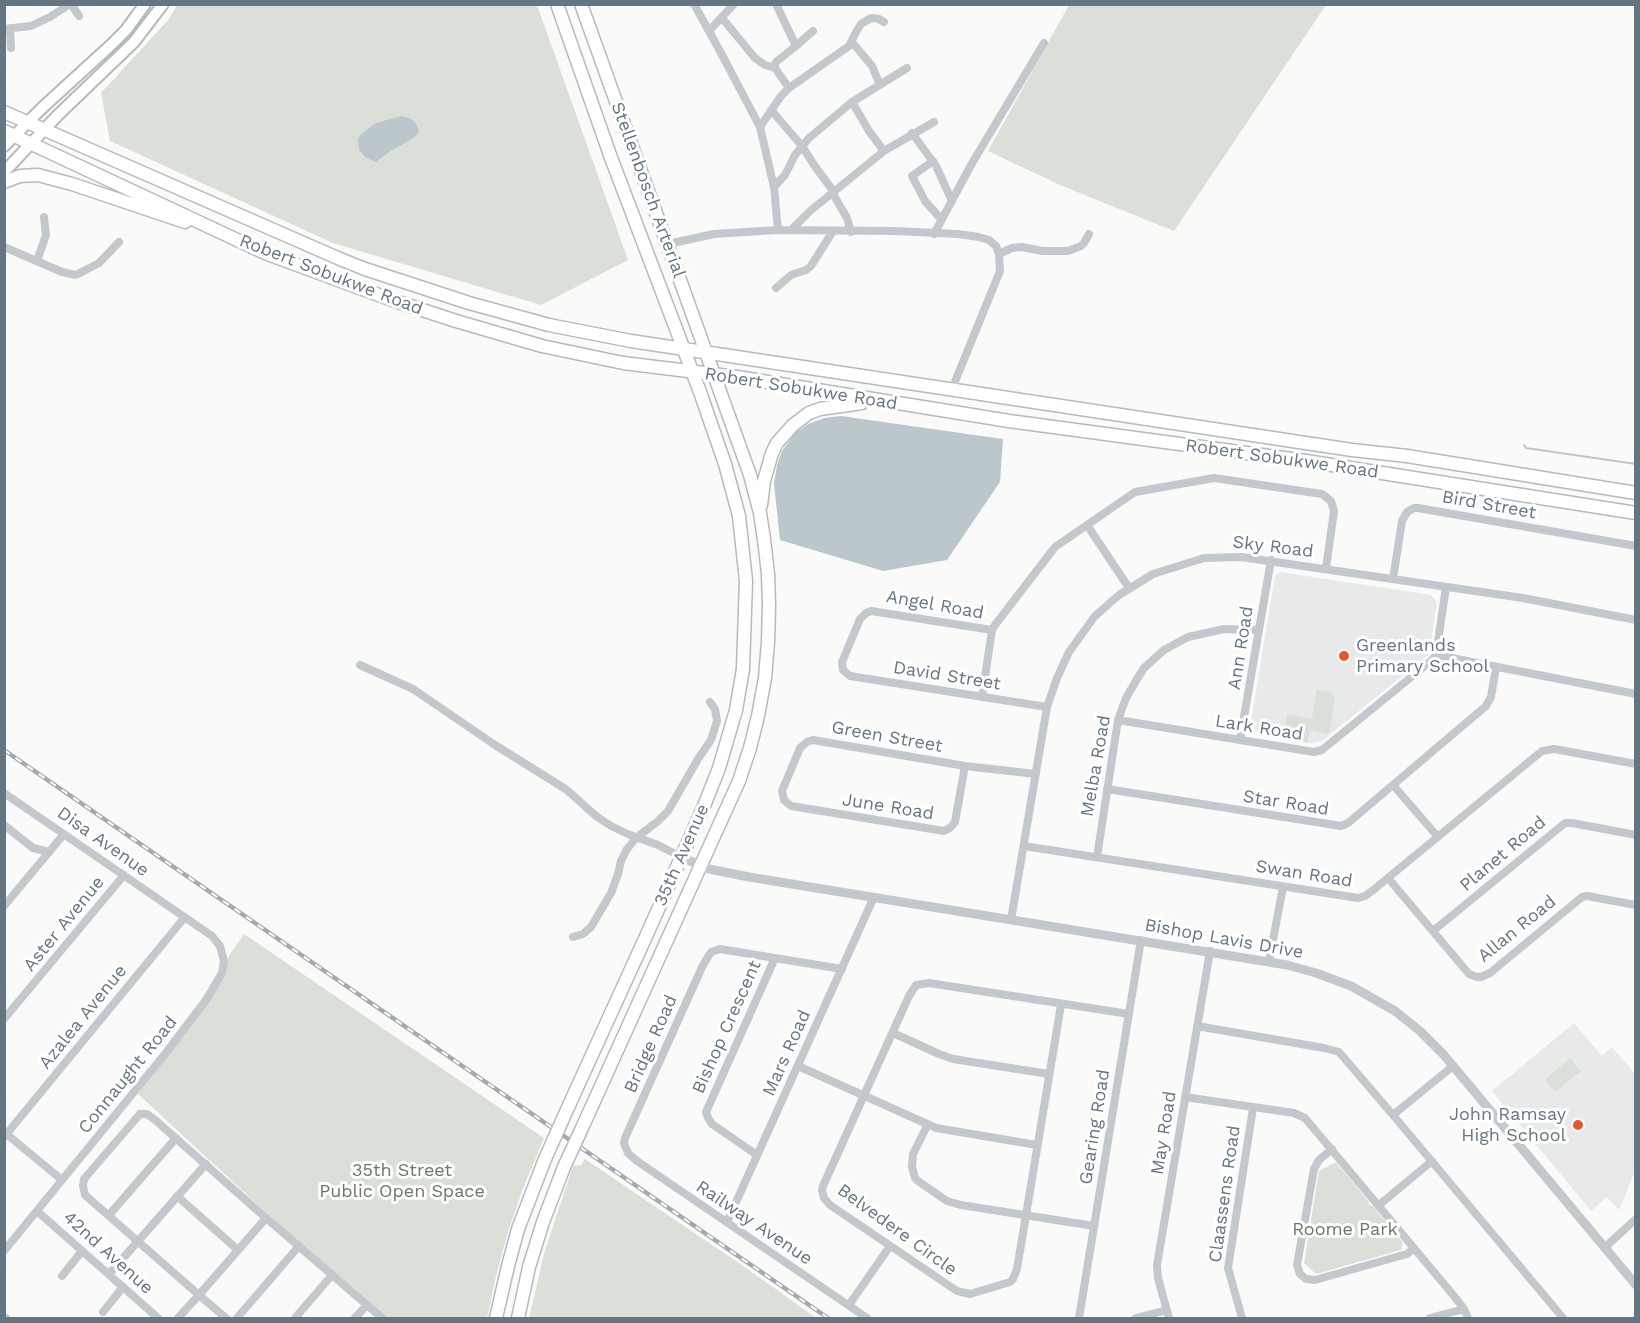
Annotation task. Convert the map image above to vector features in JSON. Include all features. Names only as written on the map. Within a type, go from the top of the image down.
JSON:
[{"type":"main road","points":[[4,146],[9,133],[27,122],[111,45],[146,4]]},
{"type":"main road","points":[[4,172],[134,42],[163,4]]},
{"type":"main road","name":"Stellenbosch Arterial","points":[[557,4],[609,155],[692,373]]},
{"type":"main road","name":"Stellenbosch Arterial","points":[[581,4],[714,375]]},
{"type":"main road","name":"Robert Sobukwe Road","points":[[4,112],[340,259],[526,320],[683,349],[1407,456],[1635,493]]},
{"type":"main road","name":"Robert Sobukwe Road","points":[[9,133],[240,242],[289,262],[395,301],[542,346],[614,361],[692,373],[1009,421],[1318,463],[1635,513]]},
{"type":"main road","points":[[4,182],[20,176],[38,175],[91,190],[240,242]]},
{"type":"main road","name":"35th Avenue","points":[[496,1318],[518,1229],[545,1159],[712,786],[733,721],[743,669],[746,605],[744,553],[735,497],[715,433],[692,373]]},
{"type":"main road","name":"35th Avenue","points":[[518,1318],[529,1267],[564,1167],[739,781],[750,748],[765,678],[768,642],[768,585],[767,557],[760,513],[750,475],[714,375]]},
{"type":"main road","points":[[760,513],[769,462],[777,443],[793,425],[820,409],[878,401]]},
{"type":"street","points":[[11,48],[7,29],[37,23],[70,4],[79,15]]},
{"type":"street","points":[[694,4],[760,127],[774,187],[778,230]]},
{"type":"street","points":[[709,31],[734,4]]},
{"type":"street","points":[[776,4],[796,45]]},
{"type":"street","points":[[722,18],[755,57],[762,63],[775,68],[789,88]]},
{"type":"street","points":[[760,127],[781,96],[846,48],[865,21],[875,18],[884,22]]},
{"type":"street","points":[[775,68],[776,62],[813,31]]},
{"type":"street","points":[[852,42],[872,66],[880,85]]},
{"type":"street","points":[[934,234],[1044,43]]},
{"type":"street","points":[[774,187],[785,175],[802,146],[822,127],[852,102],[907,68]]},
{"type":"street","points":[[852,102],[884,151]]},
{"type":"street","points":[[771,110],[802,146],[834,193],[851,231]]},
{"type":"street","points":[[791,230],[810,211],[884,151],[934,122]]},
{"type":"street","points":[[912,133],[933,161],[952,201]]},
{"type":"street","points":[[933,161],[912,176],[925,201],[941,219]]},
{"type":"street","points":[[37,261],[46,235],[44,217]]},
{"type":"street","points":[[668,244],[714,234],[778,230],[895,231],[979,237],[989,240],[996,246],[999,254],[1000,272],[952,389]]},
{"type":"street","points":[[776,288],[791,275],[811,266],[833,231]]},
{"type":"street","points":[[999,254],[1012,248],[1022,247],[1042,251],[1068,251],[1081,246],[1089,234]]},
{"type":"street","points":[[4,247],[62,272],[76,275],[99,263],[120,242]]},
{"type":"street","points":[[982,697],[992,630],[1049,553],[1135,492],[1214,478],[1322,494],[1331,501],[1334,511],[1326,568]]},
{"type":"street","name":"Bird Street","points":[[1393,579],[1402,521],[1407,512],[1414,508],[1635,546]]},
{"type":"street","points":[[1087,525],[1129,588]]},
{"type":"street","name":"Sky Road","points":[[1011,920],[1047,708],[1057,678],[1080,635],[1102,609],[1129,588],[1164,570],[1204,558],[1235,556],[1522,598],[1635,620]]},
{"type":"street","name":"Ann Road","points":[[1240,740],[1271,560]]},
{"type":"street","points":[[1446,587],[1436,655],[1635,694]]},
{"type":"street","name":"Angel Road","points":[[843,670],[842,662],[860,619],[871,610],[992,630]]},
{"type":"street","name":"Melba Road","points":[[1096,857],[1118,720],[1126,698],[1144,668],[1164,650],[1188,637],[1211,631],[1259,630]]},
{"type":"street","name":"Lark Road","points":[[1118,720],[1314,752],[1322,750],[1427,665],[1436,655]]},
{"type":"street","points":[[360,665],[413,689],[495,746],[567,790],[603,821],[681,857]]},
{"type":"street","name":"Star Road","points":[[1107,789],[1337,826],[1348,823],[1486,706],[1491,697],[1496,667]]},
{"type":"street","name":"David Street","points":[[843,670],[850,676],[1047,708]]},
{"type":"street","points":[[573,938],[583,934],[591,927],[611,893],[624,854],[637,837],[668,811],[693,766],[711,740],[717,722],[715,709],[710,702]]},
{"type":"street","name":"Green Street","points":[[791,806],[784,800],[782,791],[800,748],[813,740],[965,766],[1036,774]]},
{"type":"street","name":"Swan Road","points":[[1024,846],[1358,898],[1368,894],[1542,751],[1554,749],[1635,764]]},
{"type":"street","name":"June Road","points":[[791,806],[944,831],[955,822],[965,766]]},
{"type":"street","points":[[1393,785],[1438,837]]},
{"type":"street","name":"Disa Avenue","points":[[4,792],[185,917]]},
{"type":"street","name":"Planet Road","points":[[1433,931],[1565,823],[1635,835]]},
{"type":"street","points":[[4,825],[33,848],[49,852]]},
{"type":"street","points":[[4,906],[64,834]]},
{"type":"street","name":"Bishop Lavis Drive","points":[[681,857],[716,871],[1269,961],[1335,979],[1366,993],[1408,1021],[1432,1042],[1635,1286]]},
{"type":"street","name":"Aster Avenue","points":[[4,1019],[123,874]]},
{"type":"street","name":"Allan Road","points":[[1388,878],[1469,974],[1477,977],[1490,974],[1582,897],[1635,903]]},
{"type":"street","points":[[1269,961],[1282,887]]},
{"type":"street","name":"Mars Road","points":[[726,1222],[874,897]]},
{"type":"street","name":"Azalea Avenue","points":[[5,1134],[185,917]]},
{"type":"street","name":"Connaught Road","points":[[4,1251],[165,1054],[206,1000],[222,973],[224,956],[218,942],[185,917]]},
{"type":"street","name":"Gearing Road","points":[[1079,1318],[1141,940]]},
{"type":"street","name":"Bridge Road","points":[[626,1149],[625,1138],[703,965],[711,952],[720,949],[775,958]]},
{"type":"street","name":"May Road","points":[[1168,1314],[1158,1278],[1157,1264],[1210,951]]},
{"type":"street","points":[[775,958],[842,969]]},
{"type":"street","name":"Bishop Crescent","points":[[758,1155],[712,1124],[706,1112],[775,958]]},
{"type":"street","name":"Belvedere Circle","points":[[1061,1005],[1017,1269],[1013,1279],[1007,1283],[970,1294],[957,1291],[830,1205],[823,1195],[823,1186],[916,985],[922,983],[1129,1014]]},
{"type":"street","points":[[1197,1026],[1339,1052],[1563,1318]]},
{"type":"street","points":[[893,1033],[952,1059],[1049,1074]]},
{"type":"street","points":[[798,1066],[865,1095],[927,1126],[945,1131],[1037,1145]]},
{"type":"street","points":[[1394,1115],[1453,1066]]},
{"type":"street","points":[[1185,1097],[1294,1113],[1305,1118],[1464,1309],[1468,1318]]},
{"type":"street","name":"Claassens Road","points":[[1242,1318],[1228,1268],[1253,1108]]},
{"type":"street","points":[[226,1318],[85,1195],[84,1179],[140,1114],[147,1114],[176,1138],[382,1318]]},
{"type":"street","points":[[927,1126],[912,1158],[915,1178],[951,1203],[1094,1226]]},
{"type":"street","points":[[5,1134],[63,1180]]},
{"type":"street","points":[[109,1215],[176,1138]]},
{"type":"street","name":"Railway Avenue","points":[[626,1149],[634,1158],[867,1318]]},
{"type":"street","points":[[1332,1149],[1319,1160],[1314,1168],[1298,1265],[1300,1274],[1306,1279],[1315,1280],[1407,1254],[1414,1248]]},
{"type":"street","points":[[1378,1205],[1432,1161]]},
{"type":"street","points":[[109,1274],[206,1164]]},
{"type":"street","points":[[177,1196],[238,1250]]},
{"type":"street","name":"42nd Avenue","points":[[38,1211],[158,1318]]},
{"type":"street","points":[[178,1318],[266,1218]]},
{"type":"street","points":[[1604,1248],[1635,1219]]},
{"type":"street","points":[[237,1318],[299,1246]]},
{"type":"street","points":[[849,1305],[890,1246]]},
{"type":"street","points":[[62,1276],[82,1251]]},
{"type":"street","points":[[295,1318],[332,1275]]},
{"type":"street","points":[[103,1312],[123,1287]]},
{"type":"street","points":[[355,1318],[367,1305]]},
{"type":"street","points":[[1430,1318],[1464,1309]]},
{"type":"street","points":[[1136,1318],[1168,1314]]},
{"type":"shaded area","points":[[402,116],[415,122],[419,131],[415,137],[376,162],[365,157],[359,149],[358,139],[361,134],[376,123]]},
{"type":"shaded area","points":[[841,416],[1003,439],[1000,482],[947,560],[883,571],[780,540],[774,484],[782,451],[795,433],[808,424],[824,418]]},
{"type":"shaded area","name":"Greenlands Primary School","points":[[1280,572],[1431,595],[1437,602],[1429,654],[1322,741],[1310,743],[1257,732],[1251,722],[1275,576]]},
{"type":"shaded area","name":"John Ramsay High School","points":[[1574,1023],[1602,1056],[1612,1047],[1636,1075],[1635,1171],[1619,1210],[1607,1197],[1591,1211],[1492,1091]]},
{"type":"green space","points":[[177,5],[537,5],[628,260],[541,305],[333,243],[110,141],[101,93],[169,19]]},
{"type":"green space","points":[[1069,5],[1326,5],[1174,231],[1060,185],[988,151]]},
{"type":"green space","points":[[1317,690],[1330,692],[1335,699],[1329,734],[1310,730],[1307,743],[1284,738],[1287,714],[1312,719]]},
{"type":"green space","name":"35th Street Public Open Space","points":[[244,934],[544,1138],[508,1232],[487,1318],[380,1318],[138,1094],[209,1001],[224,977],[228,957]]},
{"type":"green space","points":[[1570,1058],[1581,1071],[1555,1092],[1545,1080]]},
{"type":"green space","points":[[585,1159],[816,1318],[529,1318],[545,1250],[573,1166],[581,1165]]},
{"type":"green space","name":"Roome Park","points":[[1336,1162],[1403,1243],[1401,1250],[1316,1274],[1304,1263],[1319,1171]]},
{"type":"waterway","points":[[1524,445],[1526,448],[1636,464]]},
{"type":"railway","points":[[4,750],[828,1318]]},
{"type":"place","name":"Greenlands Primary School","points":[[1344,656]]},
{"type":"place","name":"John Ramsay High School","points":[[1578,1125]]}]
